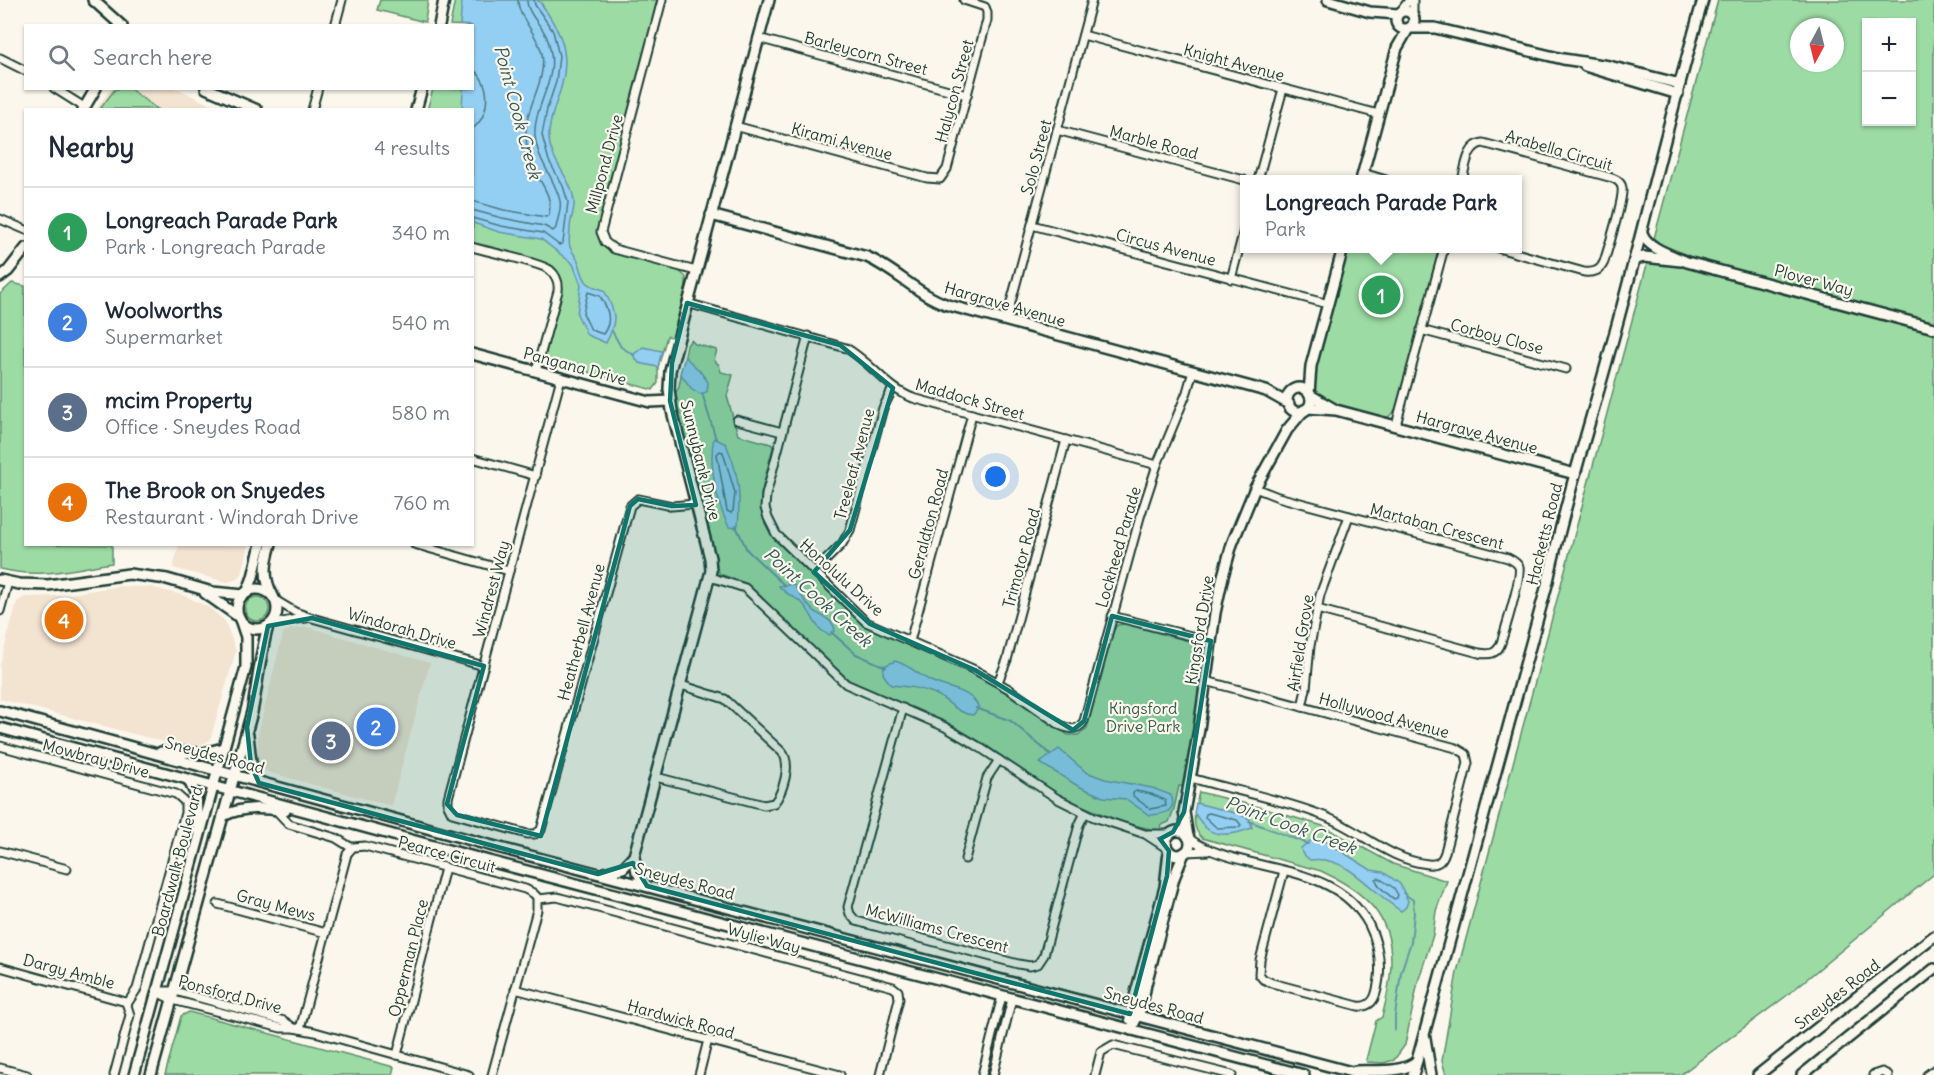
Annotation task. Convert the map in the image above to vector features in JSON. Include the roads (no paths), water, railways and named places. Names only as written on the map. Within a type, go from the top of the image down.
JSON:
[{"type":"street","points":[[93,0],[120,24]]},
{"type":"street","points":[[336,24],[342,0]]},
{"type":"street","points":[[439,24],[444,0]]},
{"type":"street","name":"Millpond Drive","points":[[662,0],[601,232],[605,242],[614,249],[696,272]]},
{"type":"street","name":"Sunnybank Drive","points":[[634,856],[710,578],[710,558],[670,401],[672,363],[769,0]]},
{"type":"street","name":"Halycon Street","points":[[942,178],[947,169],[987,20],[987,9],[982,5],[964,0]]},
{"type":"street","name":"Solo Street","points":[[1006,321],[1092,0]]},
{"type":"street","points":[[1328,0],[1370,12],[1403,30],[1434,28],[1563,59],[1617,77],[1679,89]]},
{"type":"street","points":[[1362,175],[1397,48],[1395,19],[1409,0]]},
{"type":"street","points":[[1397,48],[1414,23],[1413,0]]},
{"type":"street","name":"Hacketts Road","points":[[1413,1075],[1472,864],[1703,0]]},
{"type":"street","points":[[1370,12],[1408,12],[1434,28]]},
{"type":"street","name":"Knight Avenue","points":[[1083,35],[1378,114]]},
{"type":"street","name":"Barleycorn Street","points":[[758,38],[967,95]]},
{"type":"street","points":[[1,60],[24,70]]},
{"type":"street","points":[[57,90],[83,108],[95,90]]},
{"type":"street","points":[[211,90],[252,108]]},
{"type":"street","points":[[313,108],[317,90]]},
{"type":"street","points":[[417,108],[421,90]]},
{"type":"street","points":[[1259,175],[1283,90]]},
{"type":"street","name":"Kirami Avenue","points":[[735,126],[927,178],[938,180],[942,178]]},
{"type":"street","name":"Marble Road","points":[[1057,130],[1240,179]]},
{"type":"street","name":"Arabella Circuit","points":[[1463,175],[1470,152],[1480,143],[1618,181],[1622,189],[1601,268],[1595,272],[1584,272],[1513,253]]},
{"type":"street","name":"Hargrave Avenue","points":[[711,215],[867,257],[932,299],[1266,391],[1289,404]]},
{"type":"street","points":[[0,219],[24,229]]},
{"type":"street","name":"Circus Avenue","points":[[1032,225],[1328,304]]},
{"type":"street","name":"Plover Way","points":[[1642,233],[1653,247],[1687,262]]},
{"type":"street","points":[[474,248],[542,266],[555,275],[558,291],[536,371]]},
{"type":"street","points":[[1231,279],[1240,248]]},
{"type":"street","points":[[0,277],[8,271],[24,251]]},
{"type":"street","points":[[1311,366],[1300,385],[1288,396],[1289,404],[1296,410],[1306,409],[1311,402],[1311,366],[1342,253]]},
{"type":"street","points":[[1396,425],[1443,253]]},
{"type":"street","name":"Plover Way","points":[[1635,259],[1644,257],[1687,262],[1934,328]]},
{"type":"street","name":"Maddock Street","points":[[687,303],[840,345],[854,352],[892,388],[913,398],[1157,465]]},
{"type":"street","name":"Corboy Close","points":[[1422,330],[1566,369]]},
{"type":"street","name":"Honolulu Drive","points":[[808,336],[767,488],[766,513],[776,534],[866,622],[963,663],[998,682],[1060,725],[1073,729]]},
{"type":"street","name":"Pangana Drive","points":[[474,355],[650,402],[670,401]]},
{"type":"street","name":"Lockheed Parade","points":[[1073,729],[1084,721],[1140,517],[1193,371]]},
{"type":"street","name":"Windrest Way","points":[[449,808],[448,798],[561,378]]},
{"type":"street","name":"Treeleaf Avenue","points":[[814,572],[842,544],[850,530],[883,408],[892,388]]},
{"type":"street","points":[[1294,389],[1303,388],[1310,394]]},
{"type":"street","name":"Hargrave Avenue","points":[[1266,391],[1294,389]]},
{"type":"street","name":"Hargrave Avenue","points":[[1310,394],[1336,410]]},
{"type":"street","name":"Kingsford Drive","points":[[1287,430],[1289,404]]},
{"type":"street","name":"Hargrave Avenue","points":[[1306,409],[1336,410],[1575,474]]},
{"type":"street","name":"Kingsford Drive","points":[[1172,833],[1184,812],[1206,681],[1210,641],[1232,544],[1255,488],[1287,430],[1306,409]]},
{"type":"street","name":"Geraldton Road","points":[[910,641],[972,414]]},
{"type":"street","points":[[737,420],[782,432]]},
{"type":"street","name":"Trimotor Road","points":[[998,682],[1007,660],[1066,440]]},
{"type":"street","points":[[474,459],[536,476]]},
{"type":"street","name":"Martaban Crescent","points":[[1255,488],[1272,495],[1515,561],[1518,566],[1519,574],[1500,646],[1494,653],[1485,654],[1317,609]]},
{"type":"street","name":"Heatherbell Avenue","points":[[449,808],[454,814],[527,834],[540,832],[630,506],[638,499],[672,506],[695,504]]},
{"type":"street","name":"Airfield Grove","points":[[1302,707],[1317,609],[1329,568],[1349,516]]},
{"type":"street","points":[[240,618],[238,605],[253,577],[261,546]]},
{"type":"street","points":[[201,590],[250,627],[262,628],[269,625],[277,614],[265,575],[270,546]]},
{"type":"street","points":[[421,546],[509,571]]},
{"type":"street","points":[[0,611],[4,581],[48,585],[129,574],[167,579],[220,594],[264,591],[274,599]]},
{"type":"street","points":[[710,578],[744,588],[846,684],[956,733],[1041,790],[1084,813],[1145,834],[1177,855],[1185,852],[1211,851]]},
{"type":"street","name":"Windorah Drive","points":[[274,599],[295,612],[312,618],[484,666]]},
{"type":"street","points":[[1112,616],[1210,641]]},
{"type":"street","name":"Boardwalk Boulevard","points":[[134,1075],[247,660],[246,638],[240,618]]},
{"type":"street","name":"Windorah Drive","points":[[269,625],[312,618]]},
{"type":"street","name":"Boardwalk Boulevard","points":[[151,1075],[247,727],[256,691],[260,655],[269,625]]},
{"type":"street","name":"Hollywood Avenue","points":[[1191,778],[1322,815],[1394,854],[1425,864],[1434,864],[1439,862],[1445,852],[1468,767],[1466,754],[1456,748],[1206,681]]},
{"type":"street","points":[[656,777],[767,805],[774,803],[779,796],[786,768],[786,758],[782,752],[729,701],[716,694],[681,685]]},
{"type":"street","name":"McWilliams Crescent","points":[[903,708],[848,907],[856,921],[1018,964],[1035,966],[1044,955],[1084,813]]},
{"type":"street","name":"Sneydes Road","points":[[0,711],[598,874],[1363,1075]]},
{"type":"street","points":[[247,727],[252,771],[259,783]]},
{"type":"street","name":"Sneydes Road","points":[[0,728],[214,786],[272,805],[326,817],[1304,1075]]},
{"type":"street","name":"Mowbray Drive","points":[[0,746],[176,794],[183,799],[186,806],[185,813],[137,989],[127,1004]]},
{"type":"street","points":[[143,751],[204,753],[224,748]]},
{"type":"street","points":[[965,859],[987,778],[999,760]]},
{"type":"street","points":[[188,779],[196,795],[198,842]]},
{"type":"street","points":[[223,816],[236,810],[272,805],[289,824],[336,838],[352,848],[347,854],[297,1029]]},
{"type":"street","name":"Kingsford Drive","points":[[1184,812],[1188,837]]},
{"type":"street","points":[[379,815],[388,829],[417,841]]},
{"type":"street","points":[[1145,834],[1182,832],[1211,851],[1318,880],[1334,888],[1353,903],[1368,923],[1377,946],[1380,968],[1376,995],[1372,1002],[1365,1006],[1272,983],[1263,979],[1259,974],[1260,960],[1284,871]]},
{"type":"street","points":[[1135,1015],[1165,887],[1168,850],[1166,841],[1172,833]]},
{"type":"street","points":[[1131,1030],[1172,888],[1185,852],[1190,845],[1188,837]]},
{"type":"street","name":"Pearce Circuit","points":[[352,848],[365,846],[527,890],[533,892],[538,899]]},
{"type":"street","points":[[0,851],[67,869]]},
{"type":"street","points":[[598,874],[621,869],[634,856]]},
{"type":"street","points":[[634,856],[637,872],[646,886]]},
{"type":"street","name":"Opperman Place","points":[[397,1055],[445,868]]},
{"type":"street","name":"Wylie Way","points":[[538,899],[557,897],[893,987],[898,992],[899,999],[880,1075]]},
{"type":"street","points":[[492,1075],[537,910],[538,899]]},
{"type":"street","name":"Gray Mews","points":[[218,904],[326,933]]},
{"type":"street","name":"Sneydes Road","points":[[1758,1075],[1934,936]]},
{"type":"street","name":"Dargy Amble","points":[[0,967],[120,999],[127,1004],[130,1012],[129,1020],[114,1075]]},
{"type":"street","points":[[1802,1075],[1934,969]]},
{"type":"street","points":[[982,1075],[1002,996],[1010,983]]},
{"type":"street","points":[[993,1075],[1012,999],[1010,983]]},
{"type":"street","name":"Hardwick Road","points":[[515,989],[840,1075]]},
{"type":"street","name":"Ponsford Drive","points":[[157,992],[284,1021],[297,1029],[469,1075]]},
{"type":"street","points":[[1424,1033],[1431,1075]]},
{"type":"street","points":[[699,1075],[708,1040]]},
{"type":"street","points":[[1095,1075],[1101,1052],[1113,1045],[1232,1075]]},
{"type":"street","points":[[1346,1071],[1401,1069],[1417,1062]]},
{"type":"street","points":[[0,1068],[27,1075]]},
{"type":"street","points":[[1927,1075],[1934,1070]]},
{"type":"street","points":[[1873,1075],[1880,1072],[1888,1075]]},
{"type":"water","points":[[462,0],[537,0],[558,32],[565,61],[560,90],[551,120],[549,142],[569,184],[574,201],[570,225],[570,247],[588,284],[604,290],[613,311],[614,322],[606,343],[587,335],[577,314],[581,285],[573,264],[541,239],[499,232],[474,223],[474,108],[462,108],[463,90],[474,90],[474,24],[460,24]]},
{"type":"water","points":[[643,347],[662,351],[658,367],[639,363],[633,355]]},
{"type":"water","points":[[685,357],[708,382],[707,392],[700,394],[691,388],[680,373]]},
{"type":"water","points":[[714,438],[726,444],[736,474],[739,489],[737,528],[729,527],[717,496],[712,459]]},
{"type":"water","points":[[793,584],[811,608],[832,623],[835,630],[830,635],[820,629],[802,603],[779,586]]},
{"type":"water","points":[[895,661],[933,682],[971,697],[979,708],[973,715],[968,714],[934,693],[891,685],[883,674],[884,666]]},
{"type":"water","points":[[1059,749],[1086,772],[1171,795],[1173,801],[1171,809],[1149,815],[1126,799],[1103,797],[1078,786],[1040,763]]},
{"type":"water","points":[[1196,803],[1239,814],[1250,819],[1252,828],[1229,834],[1211,831],[1194,813]]},
{"type":"water","points":[[1310,841],[1325,841],[1371,870],[1383,872],[1400,884],[1408,901],[1406,907],[1401,911],[1358,876],[1336,863],[1310,860],[1302,853],[1301,848]]},
{"type":"waterway","name":"Point Cook Creek","points":[[612,331],[621,347],[634,355]]},
{"type":"waterway","name":"Point Cook Creek","points":[[702,393],[716,439]]},
{"type":"waterway","name":"Point Cook Creek","points":[[736,526],[747,550],[785,586]]},
{"type":"waterway","name":"Point Cook Creek","points":[[831,632],[856,654],[886,667]]},
{"type":"waterway","name":"Point Cook Creek","points":[[976,708],[1011,721],[1051,755]]},
{"type":"waterway","name":"Point Cook Creek","points":[[1249,821],[1308,844]]},
{"type":"waterway","name":"Point Cook Creek","points":[[1395,1030],[1401,972],[1411,942],[1414,913],[1413,900],[1403,893]]},
{"type":"place","name":"Longreach Parade Park","points":[[1381,295]]},
{"type":"place","name":"The Brook on Snyedes","points":[[64,620]]},
{"type":"place","name":"Woolworths","points":[[376,727]]},
{"type":"place","name":"mcim Property","points":[[331,741]]},
{"type":"park label","name":"Kingsford Drive Park","points":[[1143,717]]}]
